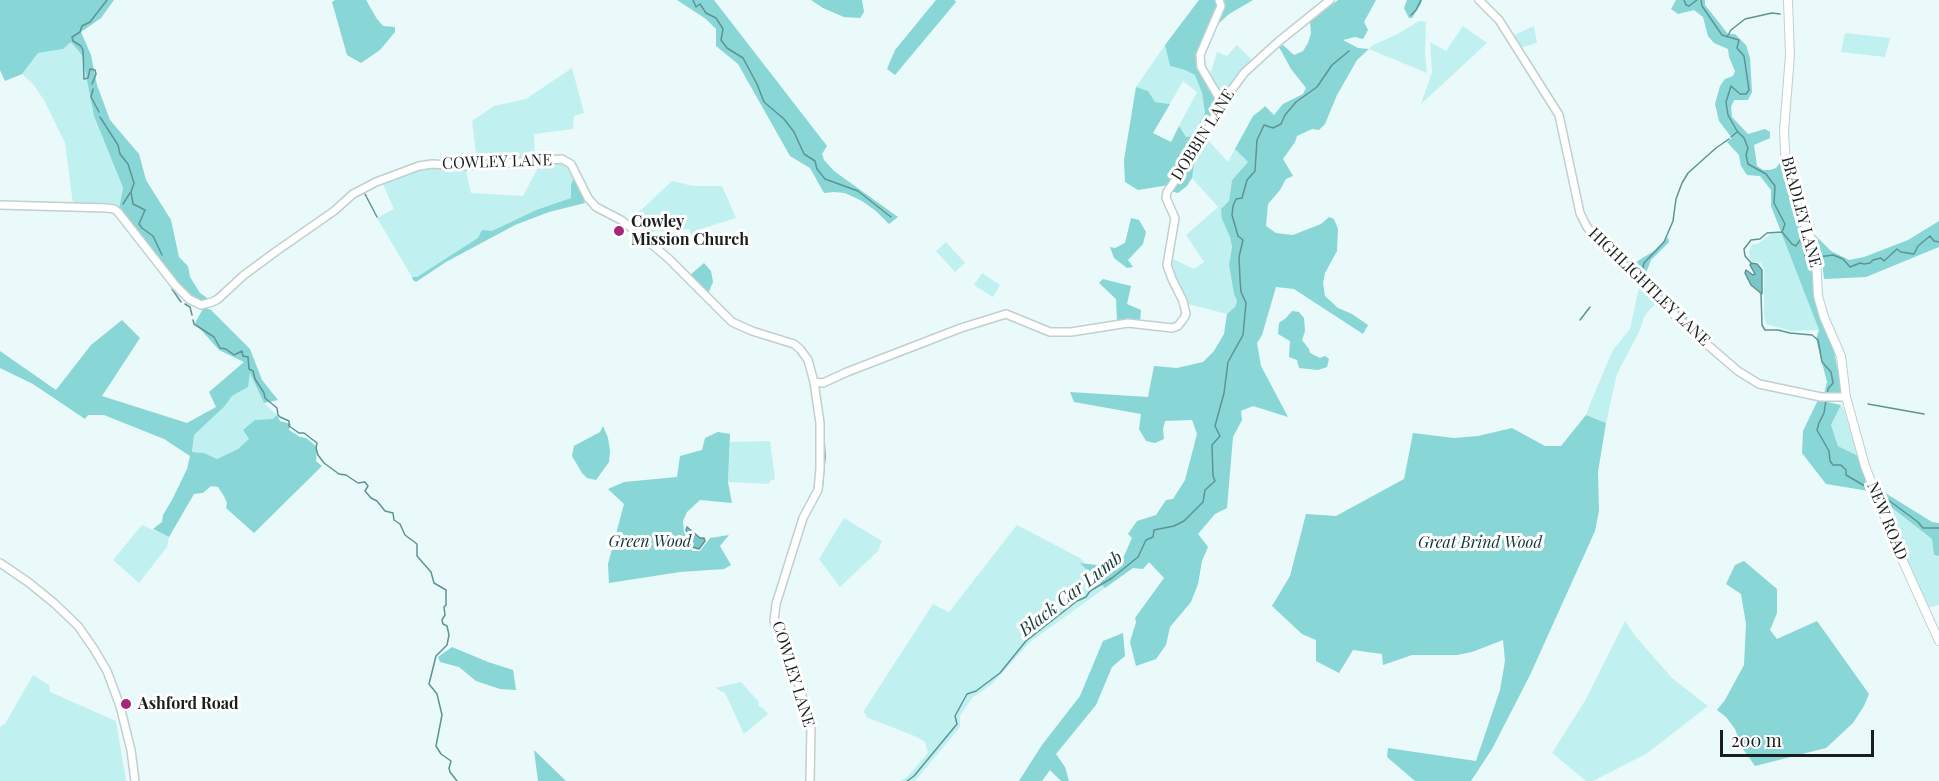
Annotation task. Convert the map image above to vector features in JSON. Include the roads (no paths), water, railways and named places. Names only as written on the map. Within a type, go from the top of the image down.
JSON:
[{"type":"main road","name":"BRADLEY LANE","points":[[1788,0],[1790,55],[1784,131],[1786,169],[1816,258],[1818,296],[1841,357],[1846,397]]},
{"type":"main road","name":"NEW ROAD","points":[[1846,397],[1874,490],[1897,548],[1939,641]]},
{"type":"street","points":[[1219,0],[1221,6],[1200,55],[1202,67],[1222,103]]},
{"type":"street","name":"DOBBIN LANE","points":[[823,383],[961,328],[1006,314],[1050,332],[1071,332],[1128,323],[1172,328],[1178,326],[1186,314],[1183,301],[1167,265],[1175,218],[1166,198],[1167,192],[1195,152],[1222,103],[1244,73],[1330,0]]},
{"type":"street","name":"HIGHLIGHTLEY LANE","points":[[1479,0],[1499,20],[1559,115],[1580,213],[1587,227],[1597,239],[1688,328],[1738,371],[1759,384],[1825,397],[1846,397]]},
{"type":"street","name":"COWLEY LANE","points":[[0,205],[110,208],[118,212],[183,293],[201,305],[212,302],[244,275],[334,211],[353,194],[419,166],[506,164],[561,159],[571,164],[588,198],[596,207],[621,220],[643,237],[669,259],[732,322],[784,340],[800,349],[808,360],[814,382],[820,438],[818,490],[803,518],[774,613],[777,630],[811,726],[810,781]]},
{"type":"street","points":[[814,382],[823,383],[816,395]]},
{"type":"street","points":[[0,564],[28,582],[60,608],[78,626],[94,649],[107,671],[120,706],[131,750],[135,781]]},
{"type":"waterway","points":[[92,84],[96,74],[95,70],[90,69],[88,78],[84,79],[83,50],[73,41],[72,37],[80,32],[82,26],[90,22],[107,0]]},
{"type":"waterway","points":[[693,0],[696,7],[700,4],[706,13],[716,18],[723,29],[721,40],[727,48],[743,58],[764,102],[784,119],[794,132],[804,154],[815,161],[817,169],[825,179],[858,191],[891,217]]},
{"type":"waterway","points":[[1411,15],[1421,0]]},
{"type":"waterway","points":[[1684,0],[1689,6],[1697,0]]},
{"type":"waterway","points":[[1701,0],[1702,6],[1722,35],[1739,40],[1737,48],[1744,56],[1749,90],[1746,94],[1740,94],[1731,86],[1726,102],[1728,115],[1744,138],[1748,148],[1746,155],[1748,164],[1766,174],[1775,186],[1774,203],[1785,224],[1782,232],[1767,233],[1760,239],[1751,240],[1744,249],[1745,256],[1752,264]]},
{"type":"waterway","points":[[1727,37],[1731,30],[1745,19],[1772,13],[1780,14]]},
{"type":"waterway","name":"Black Car Lumb","points":[[907,781],[914,776],[957,724],[955,716],[967,694],[976,691],[1000,673],[1026,641],[1138,557],[1146,540],[1153,537],[1154,530],[1174,526],[1184,521],[1203,502],[1205,490],[1215,481],[1212,445],[1220,436],[1215,426],[1224,393],[1228,362],[1243,335],[1246,303],[1241,292],[1239,257],[1243,240],[1238,236],[1232,215],[1233,206],[1236,199],[1242,198],[1247,180],[1255,171],[1257,140],[1264,125],[1273,128],[1281,124],[1296,102],[1317,87],[1332,65],[1349,51]]},
{"type":"waterway","points":[[93,89],[91,97],[99,112]]},
{"type":"waterway","points":[[100,117],[128,164],[134,183],[131,192],[133,204],[145,210],[139,224],[153,236],[162,255]]},
{"type":"waterway","points":[[1731,137],[1737,132]]},
{"type":"waterway","points":[[1651,283],[1638,269],[1643,267],[1644,263],[1664,242],[1673,221],[1676,199],[1682,183],[1688,173],[1729,139]]},
{"type":"waterway","points":[[123,204],[130,193]]},
{"type":"waterway","points":[[365,194],[377,217]]},
{"type":"waterway","points":[[1782,232],[1796,246],[1800,240],[1805,256],[1814,258]]},
{"type":"waterway","points":[[1818,257],[1833,255],[1843,259],[1850,267],[1881,258],[1884,261],[1897,249],[1914,254],[1918,246],[1930,236],[1934,241],[1939,242]]},
{"type":"waterway","points":[[172,289],[181,302]]},
{"type":"waterway","points":[[1761,294],[1762,325],[1765,330],[1812,335],[1818,340],[1822,362],[1831,372],[1833,383],[1828,389],[1827,396]]},
{"type":"waterway","points":[[185,304],[190,307],[192,315]]},
{"type":"waterway","points":[[1580,320],[1590,307]]},
{"type":"waterway","points":[[193,320],[194,324],[214,337],[220,348],[234,355],[242,351],[243,356],[248,357],[249,369],[253,371],[265,398],[277,408],[278,415],[289,421],[289,426],[299,433],[304,433],[317,443],[318,455],[324,463],[339,474],[346,475],[358,483],[365,482],[368,486],[365,491],[385,511],[393,513],[394,520],[400,524],[405,535],[417,544],[417,556],[431,572],[434,583],[446,590],[445,615],[442,620],[447,626],[449,635],[447,645],[436,656],[429,684],[437,694],[442,715],[436,746],[441,754],[451,761],[450,772],[457,781]]},
{"type":"waterway","points":[[1826,400],[1824,413],[1817,430],[1829,451],[1830,461],[1833,465],[1841,465],[1846,470],[1846,475],[1870,489]]},
{"type":"waterway","points":[[1868,404],[1924,414]]},
{"type":"waterway","points":[[822,490],[825,457],[823,418]]},
{"type":"waterway","points":[[1880,494],[1923,528],[1939,528]]},
{"type":"place","name":"Cowley Mission Church","points":[[619,231]]},
{"type":"place","name":"Ashford Road","points":[[126,704]]},
{"type":"park label","name":"Green Wood","points":[[650,542]]},
{"type":"park label","name":"Great Brind Wood","points":[[1480,543]]}]
